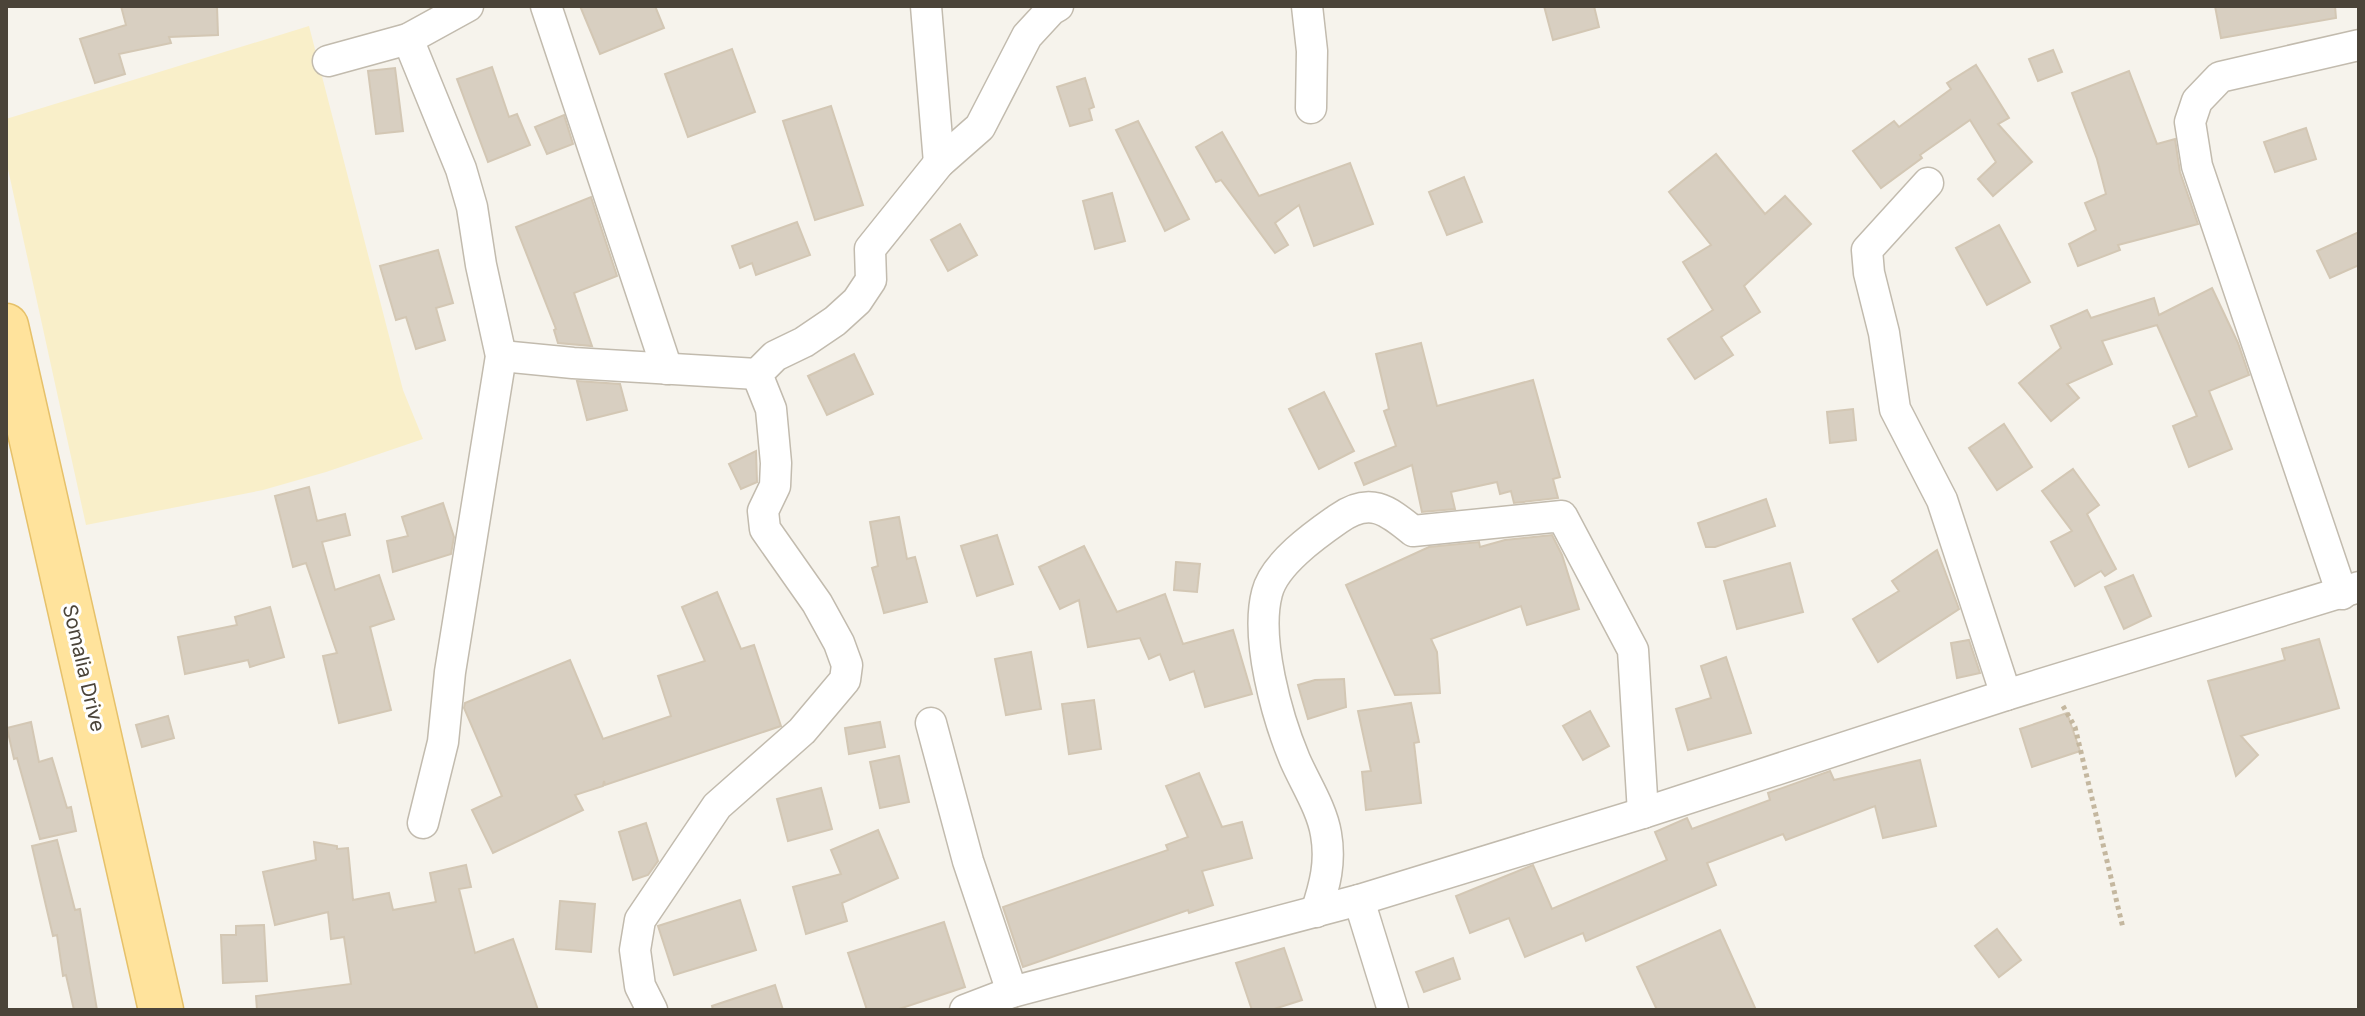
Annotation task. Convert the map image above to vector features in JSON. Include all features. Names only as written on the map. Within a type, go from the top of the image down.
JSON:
[{"type":"main road","name":"Somalia Drive","points":[[6,326],[161,1010]]},
{"type":"main road","name":"Somalia Drive","points":[[6,442],[93,797],[138,1010]]},
{"type":"street","points":[[328,61],[408,39],[468,6]]},
{"type":"street","points":[[546,6],[667,369]]},
{"type":"street","points":[[926,6],[939,163]]},
{"type":"street","points":[[501,356],[757,374],[775,356],[804,342],[857,301],[871,280],[870,249],[939,163],[980,127],[1027,36],[1058,6]]},
{"type":"street","points":[[1307,6],[1312,51],[1311,108]]},
{"type":"street","points":[[408,39],[469,194],[501,356],[450,672],[443,742],[423,823]]},
{"type":"street","points":[[977,1008],[1012,992],[1359,900],[1643,813],[2006,695],[2351,590],[2197,166],[2190,122],[2197,101],[2220,77],[2359,45]]},
{"type":"street","points":[[1928,183],[1867,250],[1869,273],[1884,333],[1895,409],[1942,500],[2006,695]]},
{"type":"street","points":[[652,1010],[640,986],[635,950],[640,920],[717,806],[802,731],[845,680],[847,665],[839,643],[817,603],[765,529],[763,511],[775,486],[776,463],[771,409],[757,374]]},
{"type":"street","points":[[1316,912],[1326,881],[1326,830],[1293,755],[1272,689],[1264,637],[1267,591],[1292,553],[1346,513],[1371,506],[1389,511],[1413,531],[1562,516],[1633,650],[1643,813]]},
{"type":"street","points":[[931,723],[968,861],[1012,992]]},
{"type":"street","points":[[1359,900],[1393,1010]]},
{"type":"path","points":[[2049,682],[2075,727],[2123,928]]},
{"type":"sand","points":[[309,26],[403,390],[423,439],[263,490],[86,525],[6,160],[6,119]]},
{"type":"building","points":[[121,6],[217,6],[218,35],[169,37],[171,43],[119,54],[125,74],[95,83],[80,39],[126,25]]},
{"type":"building","points":[[580,6],[655,6],[664,28],[600,54]]},
{"type":"building","points":[[1544,6],[1594,6],[1599,27],[1553,40]]},
{"type":"building","points":[[2215,6],[2335,6],[2336,18],[2221,38]]},
{"type":"building","points":[[732,49],[755,112],[688,137],[665,74]]},
{"type":"building","points":[[2053,50],[2062,72],[2038,81],[2029,59]]},
{"type":"building","points":[[1976,65],[2009,118],[1998,124],[2032,162],[1993,196],[1978,179],[1996,162],[1970,120],[1920,155],[1922,158],[1881,188],[1853,151],[1894,121],[1899,127],[1951,89],[1947,83]]},
{"type":"building","points":[[492,67],[509,117],[517,114],[530,145],[488,162],[457,79]]},
{"type":"building","points":[[395,68],[403,131],[376,134],[368,71]]},
{"type":"building","points":[[2129,71],[2157,144],[2175,139],[2180,172],[2198,224],[2118,245],[2120,250],[2078,266],[2069,244],[2096,230],[2085,203],[2106,194],[2097,159],[2072,93]]},
{"type":"building","points":[[1085,78],[1094,107],[1089,109],[1092,120],[1070,126],[1057,87]]},
{"type":"building","points":[[831,106],[863,205],[815,220],[783,121]]},
{"type":"building","points":[[564,115],[573,144],[547,154],[535,127]]},
{"type":"building","points":[[1138,121],[1189,219],[1165,231],[1116,130]]},
{"type":"building","points":[[2306,128],[2316,159],[2275,172],[2264,142]]},
{"type":"building","points":[[1222,132],[1259,196],[1350,163],[1373,224],[1314,246],[1299,205],[1275,223],[1288,245],[1275,253],[1221,180],[1216,182],[1196,147]]},
{"type":"building","points":[[1716,154],[1765,214],[1785,196],[1811,224],[1744,286],[1760,312],[1721,337],[1733,355],[1695,379],[1668,339],[1713,310],[1683,262],[1711,245],[1669,192]]},
{"type":"building","points":[[1464,177],[1482,222],[1447,235],[1429,192]]},
{"type":"building","points":[[1112,193],[1125,241],[1095,249],[1083,201]]},
{"type":"building","points":[[591,197],[617,276],[574,293],[592,346],[558,343],[556,329],[516,227]]},
{"type":"building","points":[[797,222],[810,255],[756,275],[752,263],[740,268],[732,246]]},
{"type":"building","points":[[960,224],[977,255],[948,271],[931,240]]},
{"type":"building","points":[[1999,225],[2030,282],[1987,305],[1956,248]]},
{"type":"building","points":[[2359,232],[2359,265],[2330,278],[2317,251]]},
{"type":"building","points":[[438,250],[453,303],[436,308],[445,340],[416,349],[406,317],[396,320],[380,266]]},
{"type":"building","points":[[2212,288],[2238,343],[2249,375],[2209,391],[2232,449],[2189,467],[2173,426],[2197,416],[2157,325],[2102,341],[2112,364],[2067,384],[2079,398],[2051,421],[2019,383],[2061,348],[2051,326],[2087,310],[2091,318],[2154,298],[2159,315]]},
{"type":"building","points":[[1421,343],[1437,406],[1533,380],[1560,477],[1553,479],[1558,498],[1514,503],[1511,491],[1500,494],[1497,482],[1451,492],[1455,509],[1422,512],[1412,465],[1364,485],[1355,463],[1396,446],[1384,411],[1389,409],[1376,354]]},
{"type":"building","points":[[854,354],[873,394],[827,415],[808,376]]},
{"type":"building","points":[[577,381],[620,384],[627,410],[587,420]]},
{"type":"building","points":[[1324,392],[1354,451],[1319,469],[1289,409]]},
{"type":"building","points":[[1853,409],[1856,440],[1830,443],[1827,412]]},
{"type":"building","points":[[2004,424],[2032,467],[1997,490],[1969,448]]},
{"type":"building","points":[[756,451],[757,482],[741,489],[729,464]]},
{"type":"building","points":[[2073,469],[2099,505],[2087,514],[2116,569],[2105,576],[2101,571],[2075,586],[2051,542],[2072,531],[2042,491]]},
{"type":"building","points":[[309,487],[317,521],[345,514],[350,535],[322,542],[335,590],[379,575],[394,619],[370,627],[391,710],[339,723],[323,656],[337,653],[306,563],[293,567],[275,496]]},
{"type":"building","points":[[1766,499],[1775,526],[1715,547],[1706,547],[1698,523]]},
{"type":"building","points":[[443,503],[454,537],[451,554],[393,572],[387,541],[408,536],[402,517]]},
{"type":"building","points":[[899,517],[907,559],[915,557],[927,602],[884,613],[872,568],[878,566],[870,522]]},
{"type":"building","points":[[997,535],[1013,584],[977,596],[961,546]]},
{"type":"building","points":[[1552,535],[1562,555],[1579,609],[1527,625],[1521,606],[1431,639],[1437,652],[1440,693],[1395,695],[1346,585],[1429,547],[1479,542],[1480,547],[1505,540]]},
{"type":"building","points":[[1084,546],[1117,612],[1165,594],[1183,644],[1233,630],[1252,694],[1205,707],[1194,671],[1170,680],[1160,654],[1149,659],[1140,638],[1088,647],[1079,600],[1060,609],[1039,567]]},
{"type":"building","points":[[1937,550],[1959,609],[1878,662],[1853,619],[1899,591],[1892,581]]},
{"type":"building","points":[[1176,562],[1200,564],[1197,592],[1174,590]]},
{"type":"building","points":[[1790,563],[1803,612],[1737,629],[1724,581]]},
{"type":"building","points":[[2133,575],[2151,616],[2124,629],[2105,587]]},
{"type":"building","points":[[717,592],[741,649],[754,645],[781,726],[605,785],[604,781],[603,786],[575,795],[583,810],[493,853],[472,810],[502,796],[464,708],[465,703],[570,660],[603,739],[671,716],[658,676],[705,661],[682,607]]},
{"type":"building","points":[[270,607],[284,657],[250,667],[248,660],[185,674],[178,637],[237,625],[235,617]]},
{"type":"building","points":[[2319,639],[2339,708],[2241,736],[2258,755],[2236,776],[2208,681],[2285,660],[2282,649]]},
{"type":"building","points":[[1969,640],[1980,673],[1957,678],[1951,643]]},
{"type":"building","points":[[1031,652],[1041,709],[1006,715],[995,659]]},
{"type":"building","points":[[1726,657],[1751,733],[1688,750],[1676,709],[1711,698],[1701,666]]},
{"type":"building","points":[[1344,679],[1346,707],[1308,719],[1298,685],[1315,680]]},
{"type":"building","points":[[1094,700],[1101,749],[1069,754],[1062,704]]},
{"type":"building","points":[[1411,703],[1419,742],[1414,743],[1421,803],[1366,810],[1362,772],[1371,771],[1358,711]]},
{"type":"building","points":[[1590,711],[1609,746],[1583,760],[1563,726]]},
{"type":"building","points":[[2067,713],[2080,751],[2032,767],[2020,729]]},
{"type":"building","points":[[168,716],[174,738],[142,747],[136,725]]},
{"type":"building","points":[[31,722],[39,762],[52,758],[67,808],[71,807],[76,831],[40,839],[7,728]]},
{"type":"building","points":[[880,722],[885,747],[849,754],[845,728]]},
{"type":"building","points":[[899,756],[909,802],[880,808],[870,762]]},
{"type":"building","points":[[1920,760],[1936,826],[1883,838],[1875,806],[1786,840],[1783,834],[1707,863],[1716,885],[1586,941],[1583,933],[1525,957],[1509,918],[1470,933],[1456,896],[1533,865],[1552,909],[1667,860],[1655,832],[1687,818],[1692,829],[1770,800],[1768,793],[1830,771],[1834,780]]},
{"type":"building","points":[[1199,773],[1222,827],[1242,822],[1252,858],[1202,871],[1213,905],[1189,913],[1188,910],[1023,967],[1003,907],[1168,850],[1166,845],[1188,837],[1166,786]]},
{"type":"building","points":[[821,788],[832,829],[788,841],[777,799]]},
{"type":"building","points":[[646,823],[658,861],[648,875],[633,880],[619,832]]},
{"type":"building","points":[[878,830],[898,878],[842,903],[847,921],[806,934],[793,887],[841,874],[831,850]]},
{"type":"building","points":[[57,840],[75,910],[80,909],[97,1010],[74,1010],[66,975],[63,976],[57,935],[53,936],[32,846]]},
{"type":"building","points":[[314,842],[337,846],[337,849],[348,848],[353,900],[389,893],[393,910],[436,902],[430,873],[466,865],[471,887],[459,889],[475,953],[513,939],[538,1010],[257,1010],[256,996],[351,984],[344,937],[331,939],[328,912],[275,925],[263,872],[316,860]]},
{"type":"building","points":[[740,900],[756,950],[674,975],[658,926]]},
{"type":"building","points":[[560,901],[595,904],[591,952],[556,949]]},
{"type":"building","points":[[944,922],[965,987],[896,1010],[867,1010],[848,953]]},
{"type":"building","points":[[264,925],[267,981],[223,983],[221,935],[236,935],[236,926]]},
{"type":"building","points":[[1997,929],[2021,960],[1999,977],[1975,946]]},
{"type":"building","points":[[1720,930],[1756,1010],[1657,1010],[1637,967]]},
{"type":"building","points":[[1284,948],[1302,1000],[1271,1010],[1252,1010],[1236,963]]},
{"type":"building","points":[[1453,958],[1460,979],[1424,992],[1416,972]]},
{"type":"building","points":[[775,985],[783,1010],[713,1010],[712,1006]]}]
